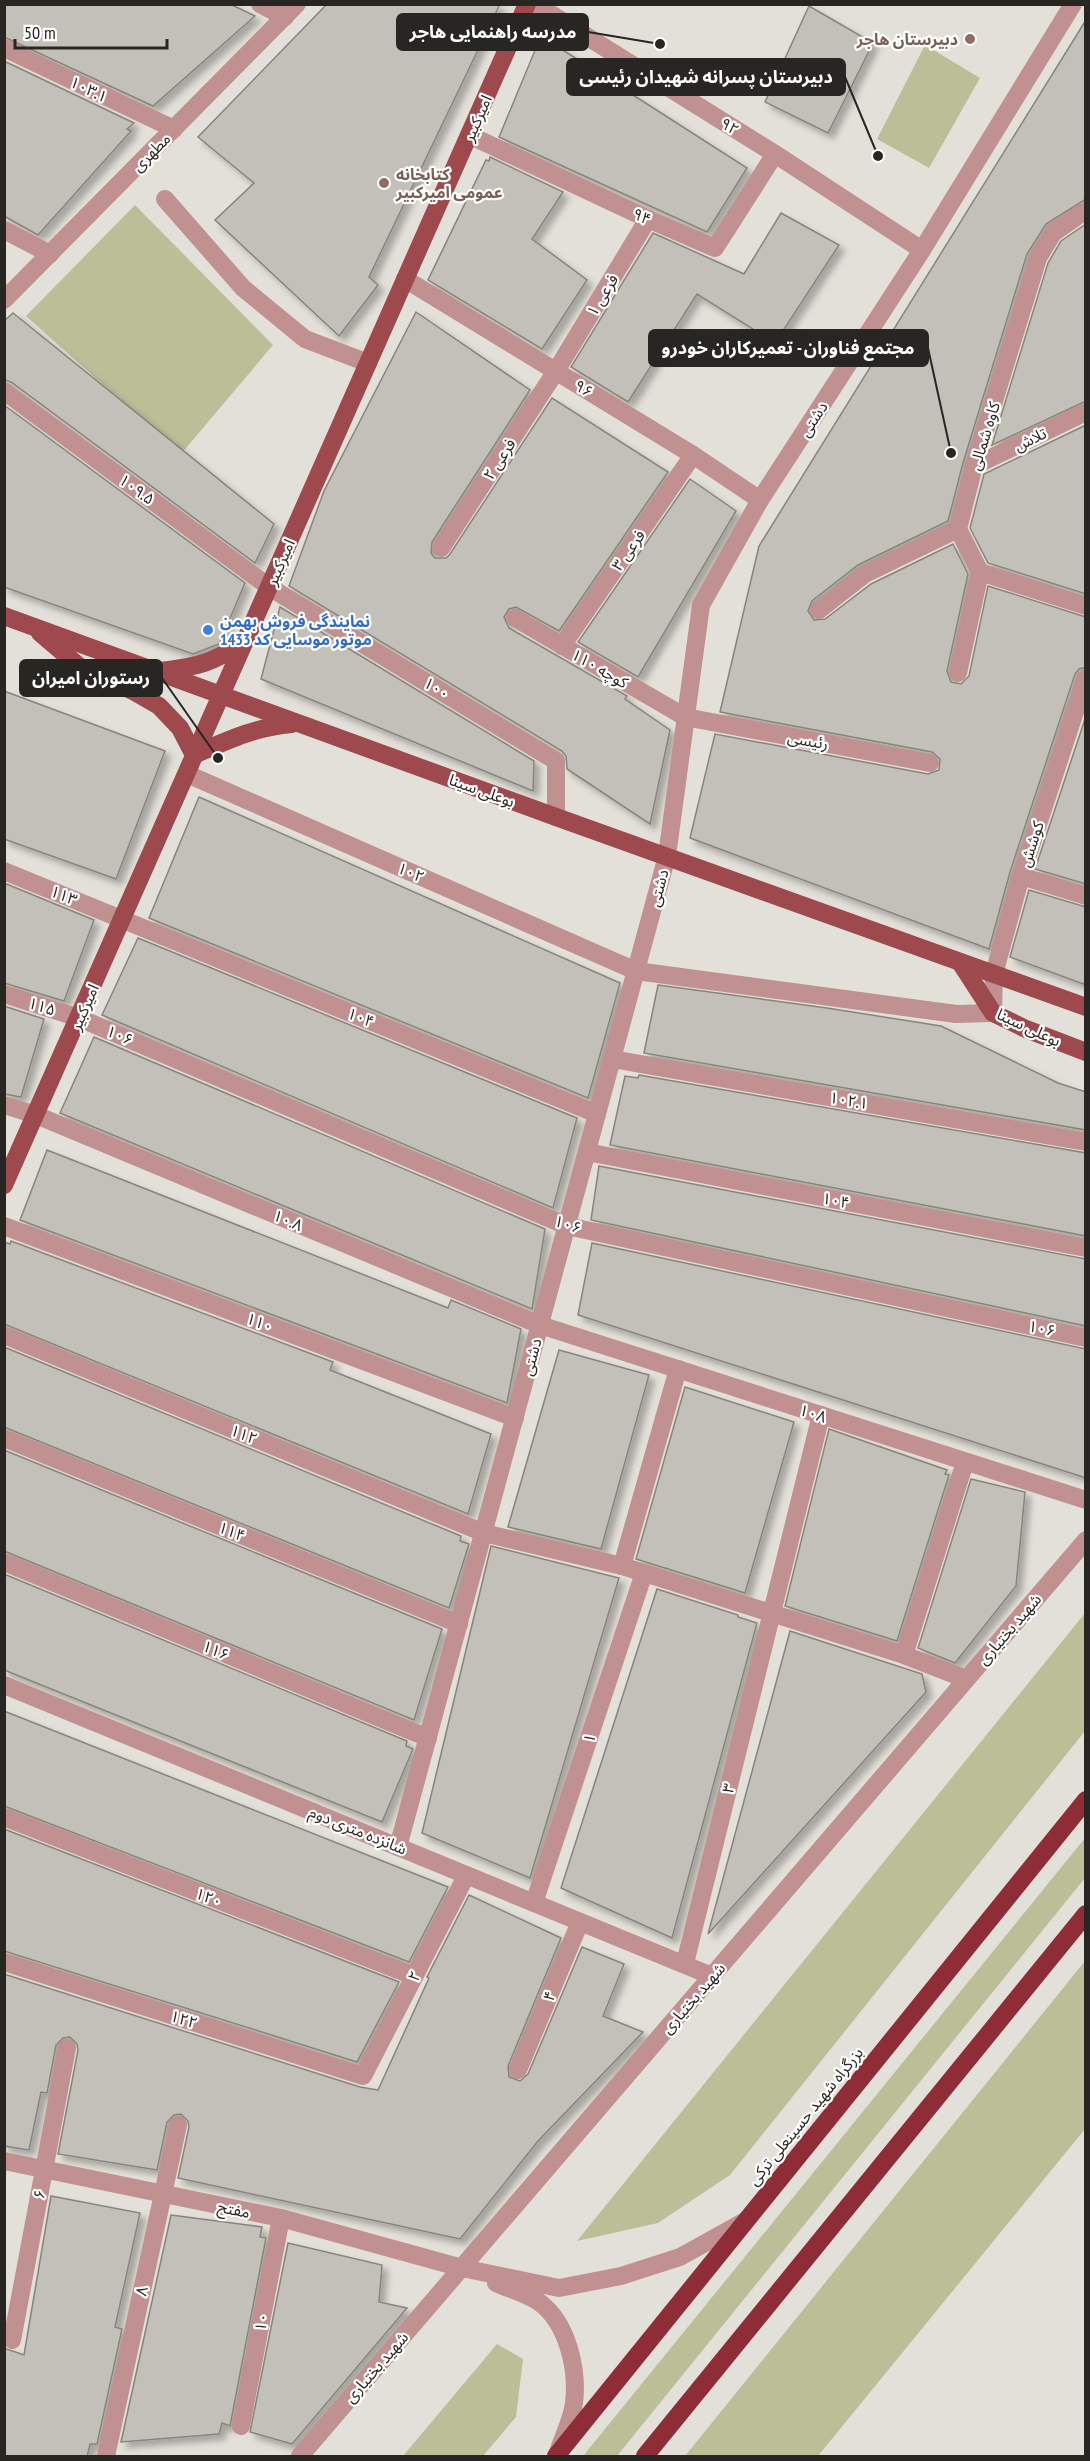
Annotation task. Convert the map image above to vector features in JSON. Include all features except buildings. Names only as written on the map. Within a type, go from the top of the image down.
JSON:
[{"type":"highway","name":"بزرگراه شهید حسینعلی ترکی","points":[[556,2456],[1086,1800]]},
{"type":"highway","points":[[645,2457],[1086,1914]]},
{"type":"main road","name":"امیرکبیر","points":[[4,1185],[124,919],[194,755],[527,4]]},
{"type":"main road","name":"بوعلی سینا","points":[[4,616],[1086,1007]]},
{"type":"main road","points":[[29,625],[80,667],[134,691],[159,706],[180,728],[194,755],[237,735],[267,726],[300,724]]},
{"type":"main road","points":[[157,671],[190,668],[222,658],[245,641]]},
{"type":"main road","name":"بوعلی سینا","points":[[960,962],[993,1012],[1026,1029],[1086,1052]]},
{"type":"street","points":[[260,4],[291,11]]},
{"type":"street","name":"۹۲","points":[[535,4],[775,154],[922,250]]},
{"type":"street","name":"دشتی","points":[[398,1847],[667,856],[701,605],[760,500],[922,250],[1073,4]]},
{"type":"street","name":"مطهری","points":[[4,300],[291,11]]},
{"type":"street","name":"۱۰۳.۱","points":[[4,48],[174,129]]},
{"type":"street","name":"۹۴","points":[[469,135],[715,248],[775,154]]},
{"type":"street","points":[[165,199],[243,288],[305,339],[368,363]]},
{"type":"street","name":"کاوه شمالی","points":[[958,529],[974,466],[1038,258],[1053,233],[1086,210]]},
{"type":"street","name":"فرعی ۱","points":[[556,371],[648,219]]},
{"type":"street","points":[[4,230],[50,254]]},
{"type":"street","name":"۹۶","points":[[405,279],[693,455],[760,500]]},
{"type":"street","name":"فرعی ۲","points":[[441,548],[556,371]]},
{"type":"street","name":"۱۰۹.۵","points":[[4,391],[269,587]]},
{"type":"street","name":"تلاش","points":[[974,466],[1086,412]]},
{"type":"street","name":"فرعی ۳","points":[[562,646],[693,455]]},
{"type":"street","points":[[819,610],[865,574],[958,529],[980,572],[958,673]]},
{"type":"street","points":[[980,572],[1086,606]]},
{"type":"street","name":"۱۰۰","points":[[269,587],[556,761],[556,817]]},
{"type":"street","name":"کوچه ۱۱۰","points":[[515,618],[685,717]]},
{"type":"street","name":"کوشش","points":[[993,1012],[994,974],[1021,876],[1086,678]]},
{"type":"street","name":"رئیسی","points":[[685,717],[930,763]]},
{"type":"street","name":"۱۰۲","points":[[187,774],[636,971],[956,1014],[993,1012]]},
{"type":"street","name":"۱۱۳","points":[[4,871],[124,919]]},
{"type":"street","points":[[1021,876],[1086,896]]},
{"type":"street","name":"۱۰۴","points":[[124,919],[597,1114]]},
{"type":"street","name":"۱۱۵","points":[[4,994],[79,1018]]},
{"type":"street","name":"۱۰۶","points":[[79,1018],[567,1226],[1086,1338]]},
{"type":"street","name":"۱۰۲.۱","points":[[612,1059],[1086,1142]]},
{"type":"street","name":"۱۰.۸","points":[[4,1105],[36,1115],[540,1325]]},
{"type":"street","name":"۱۰۴","points":[[587,1152],[1086,1248]]},
{"type":"street","name":"۱۱۰","points":[[4,1226],[515,1418]]},
{"type":"street","name":"۱۰۸","points":[[540,1325],[1086,1500]]},
{"type":"street","name":"۱۱۲","points":[[4,1335],[484,1533],[622,1566],[904,1655],[966,1679]]},
{"type":"street","points":[[622,1566],[678,1369]]},
{"type":"street","name":"۳","points":[[684,1963],[821,1416]]},
{"type":"street","name":"۱۱۴","points":[[4,1438],[459,1624]]},
{"type":"street","points":[[904,1655],[965,1462]]},
{"type":"street","name":"شهید بختیاری","points":[[300,2457],[1086,1540]]},
{"type":"street","name":"۱۱۶","points":[[4,1562],[428,1738]]},
{"type":"street","name":"۱","points":[[534,1903],[644,1573]]},
{"type":"street","name":"شانزده متری دوم","points":[[4,1685],[712,1976]]},
{"type":"street","name":"۱۲۰","points":[[4,1817],[414,1976]]},
{"type":"street","name":"۲","points":[[363,2076],[466,1876]]},
{"type":"street","name":"۴","points":[[518,2070],[580,1922]]},
{"type":"street","name":"۱۲۲","points":[[4,1962],[363,2076]]},
{"type":"street","name":"۶","points":[[12,2340],[67,2048]]},
{"type":"street","name":"۸","points":[[106,2457],[178,2125]]},
{"type":"street","name":"مفتح","points":[[4,2161],[281,2218],[462,2268]]},
{"type":"street","name":"۱۰","points":[[242,2426],[281,2218]]},
{"type":"street","points":[[462,2268],[559,2288],[621,2276],[680,2257],[746,2221]]},
{"type":"street","points":[[462,2268],[539,2302],[557,2323],[569,2348],[574,2375],[574,2405],[556,2456]]},
{"type":"green space","points":[[925,45],[980,78],[929,168],[877,139]]},
{"type":"green space","points":[[135,205],[273,345],[181,454],[26,316]]},
{"type":"green space","points":[[1085,1613],[1085,1731],[730,2175],[658,2223],[577,2241]]},
{"type":"green space","points":[[1085,1838],[1085,1878],[617,2456],[583,2456]]},
{"type":"green space","points":[[1085,1961],[1085,2129],[818,2456],[685,2456]]},
{"type":"green space","points":[[497,2344],[523,2359],[516,2417],[483,2456],[403,2456]]},
{"type":"place","name":"دبیرستان هاجر","points":[[970,39]]},
{"type":"place","name":"مدرسه راهنمایی هاجر","points":[[660,44]]},
{"type":"place","name":"دبیرستان پسرانه شهیدان رئیسی","points":[[878,156]]},
{"type":"place","name":"کتابخانه عمومی امیرکبیر","points":[[384,183]]},
{"type":"place","name":"مجتمع فناوران - تعمیرکاران خودرو","points":[[951,453]]},
{"type":"place","name":"نمایندگی فروش بهمن موتور موسایی کد 1433","points":[[208,630]]},
{"type":"place","name":"رستوران امیران","points":[[218,758]]}]
